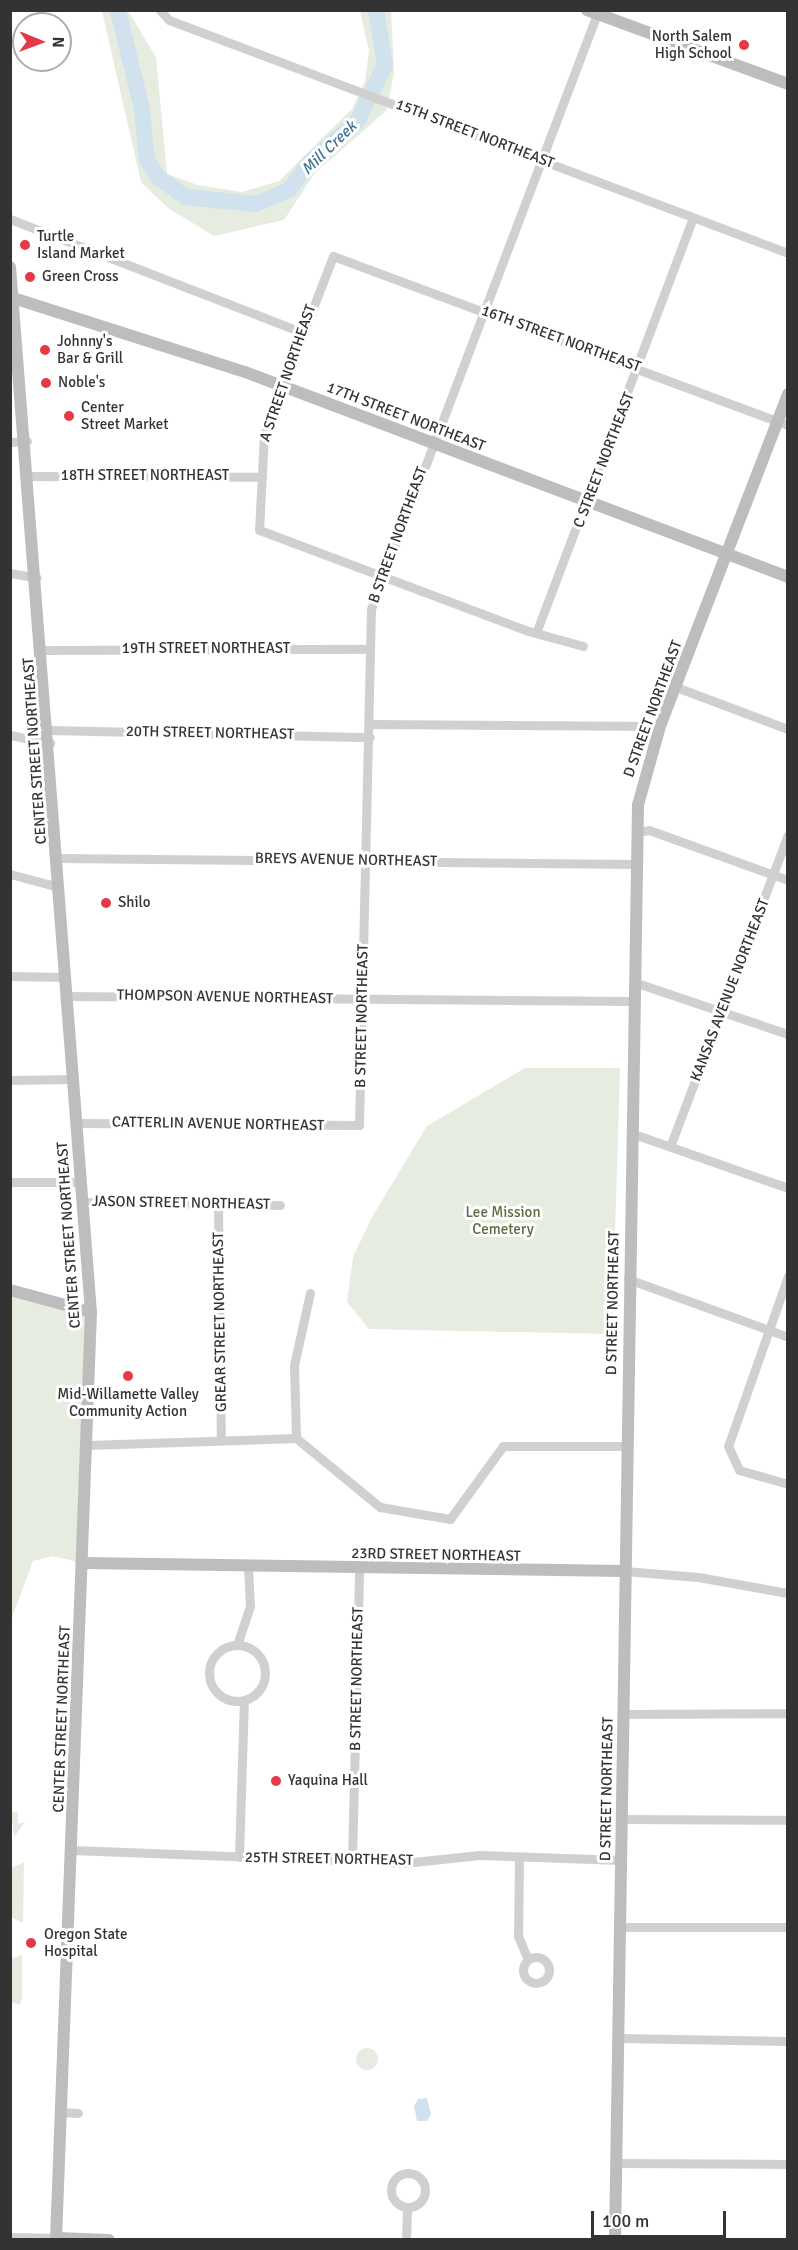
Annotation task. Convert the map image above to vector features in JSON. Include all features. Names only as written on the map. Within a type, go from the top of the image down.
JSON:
[{"type":"main road","points":[[592,12],[788,84]]},
{"type":"main road","name":"CENTER STREET NORTHEAST","points":[[10,267],[27,441],[50,730],[59,887],[91,1312],[88,1445],[56,2239]]},
{"type":"main road","name":"17TH STREET NORTHEAST","points":[[12,297],[282,385],[788,577]]},
{"type":"main road","name":"D STREET NORTHEAST","points":[[615,2240],[628,1279],[639,795],[660,726],[727,554],[783,423],[788,394]]},
{"type":"main road","points":[[10,1290],[91,1312]]},
{"type":"main road","name":"23RD STREET NORTHEAST","points":[[83,1563],[359,1569],[624,1571]]},
{"type":"main road","points":[[56,2239],[109,2240]]},
{"type":"street","name":"B STREET NORTHEAST","points":[[359,1125],[371,724],[371,609],[431,442],[540,159],[592,12]]},
{"type":"street","name":"15TH STREET NORTHEAST","points":[[161,13],[788,253]]},
{"type":"street","name":"C STREET NORTHEAST","points":[[536,633],[589,502],[693,218]]},
{"type":"street","points":[[10,219],[301,332]]},
{"type":"street","name":"16TH STREET NORTHEAST","points":[[333,256],[639,367],[783,423]]},
{"type":"street","name":"A STREET NORTHEAST","points":[[333,256],[301,332],[264,435],[259,530],[381,576]]},
{"type":"street","points":[[10,442],[27,441]]},
{"type":"street","name":"18TH STREET NORTHEAST","points":[[30,476],[261,477]]},
{"type":"street","points":[[10,573],[37,578]]},
{"type":"street","points":[[381,576],[536,633],[583,646]]},
{"type":"street","name":"19TH STREET NORTHEAST","points":[[43,650],[370,649]]},
{"type":"street","points":[[676,687],[788,729]]},
{"type":"street","points":[[371,724],[660,726]]},
{"type":"street","name":"20TH STREET NORTHEAST","points":[[50,730],[370,737]]},
{"type":"street","points":[[10,735],[50,743]]},
{"type":"street","points":[[637,832],[649,830],[788,880]]},
{"type":"street","name":"KANSAS AVENUE NORTHEAST","points":[[671,1144],[788,835]]},
{"type":"street","name":"BREYS AVENUE NORTHEAST","points":[[57,858],[636,864]]},
{"type":"street","points":[[10,874],[59,887]]},
{"type":"street","points":[[10,976],[66,977]]},
{"type":"street","points":[[634,982],[723,1009],[788,1034]]},
{"type":"street","name":"THOMPSON AVENUE NORTHEAST","points":[[68,996],[634,1001]]},
{"type":"street","points":[[10,1080],[74,1079]]},
{"type":"street","name":"CATTERLIN AVENUE NORTHEAST","points":[[76,1123],[359,1125]]},
{"type":"street","points":[[631,1133],[671,1144],[788,1188]]},
{"type":"street","points":[[10,1182],[81,1182]]},
{"type":"street","name":"JASON STREET NORTHEAST","points":[[82,1202],[280,1205]]},
{"type":"street","name":"GREAR STREET NORTHEAST","points":[[218,1204],[221,1440]]},
{"type":"street","points":[[788,1276],[729,1433],[731,1458],[750,1475],[788,1484]]},
{"type":"street","points":[[628,1279],[788,1337]]},
{"type":"street","points":[[296,1438],[294,1365],[310,1293]]},
{"type":"street","points":[[88,1445],[296,1438],[380,1507],[446,1519],[478,1485],[503,1446],[626,1446]]},
{"type":"street","points":[[237,1645],[250,1606],[248,1567]]},
{"type":"street","name":"B STREET NORTHEAST","points":[[352,1861],[359,1569]]},
{"type":"street","name":"23RD STREET NORTHEAST","points":[[624,1571],[698,1577],[788,1593]]},
{"type":"street","points":[[237,1645],[254,1650],[265,1675],[259,1692],[244,1701],[226,1700],[209,1680],[213,1657],[237,1645]]},
{"type":"street","points":[[239,1857],[244,1701]]},
{"type":"street","points":[[622,1713],[788,1713]]},
{"type":"street","points":[[622,1819],[788,1820]]},
{"type":"street","name":"25TH STREET NORTHEAST","points":[[72,1850],[352,1861],[519,1857],[621,1860]]},
{"type":"street","points":[[519,1857],[518,1936],[528,1959]]},
{"type":"street","points":[[619,1927],[788,1927]]},
{"type":"street","points":[[617,2038],[788,2041]]},
{"type":"street","points":[[61,2112],[78,2113]]},
{"type":"street","points":[[615,2163],[788,2164]]},
{"type":"street","points":[[406,2207],[406,2240]]},
{"type":"street","points":[[10,2236],[56,2239]]},
{"type":"green space","points":[[102,11],[128,11],[156,57],[167,174],[198,185],[242,192],[279,181],[352,109],[365,81],[369,51],[360,11],[391,11],[394,73],[387,110],[315,173],[284,220],[214,236],[168,208],[141,182]]},
{"type":"green space","name":"Lee Mission Cemetery","points":[[525,1068],[620,1068],[612,1334],[369,1329],[347,1302],[353,1257],[372,1217],[427,1126]]},
{"type":"green space","points":[[11,1290],[91,1312],[83,1563],[53,1556],[33,1561],[11,1620]]},
{"type":"green space","points":[[11,1811],[18,1813],[18,1824],[25,1822],[14,1837]]},
{"type":"green space","points":[[24,1862],[23,1923],[11,1917],[10,1889],[11,1868]]},
{"type":"green space","points":[[22,1955],[20,2005],[11,2002],[10,1959]]},
{"type":"green space","points":[[367,2048],[375,2051],[378,2059],[375,2067],[367,2070],[359,2067],[356,2059],[359,2051]]},
{"type":"water","points":[[427,2098],[431,2114],[427,2121],[417,2121],[414,2106],[418,2099]]},
{"type":"waterway","name":"Mill Creek","points":[[118,10],[142,109],[147,160],[158,177],[186,197],[256,204],[289,190],[311,161],[358,120],[385,65],[376,10]]},
{"type":"place","name":"North Salem High School","points":[[744,45]]},
{"type":"place","name":"Turtle Island Market","points":[[25,245]]},
{"type":"place","name":"Green Cross","points":[[30,277]]},
{"type":"place","name":"Johnny's Bar & Grill","points":[[45,350]]},
{"type":"place","name":"Noble's","points":[[46,383]]},
{"type":"place","name":"Center Street Market","points":[[69,416]]},
{"type":"place","name":"Shilo","points":[[106,903]]},
{"type":"place","name":"Mid-Willamette Valley Community Action","points":[[128,1376]]},
{"type":"place","name":"Yaquina Hall","points":[[276,1781]]},
{"type":"place","name":"Oregon State Hospital","points":[[31,1943]]}]
